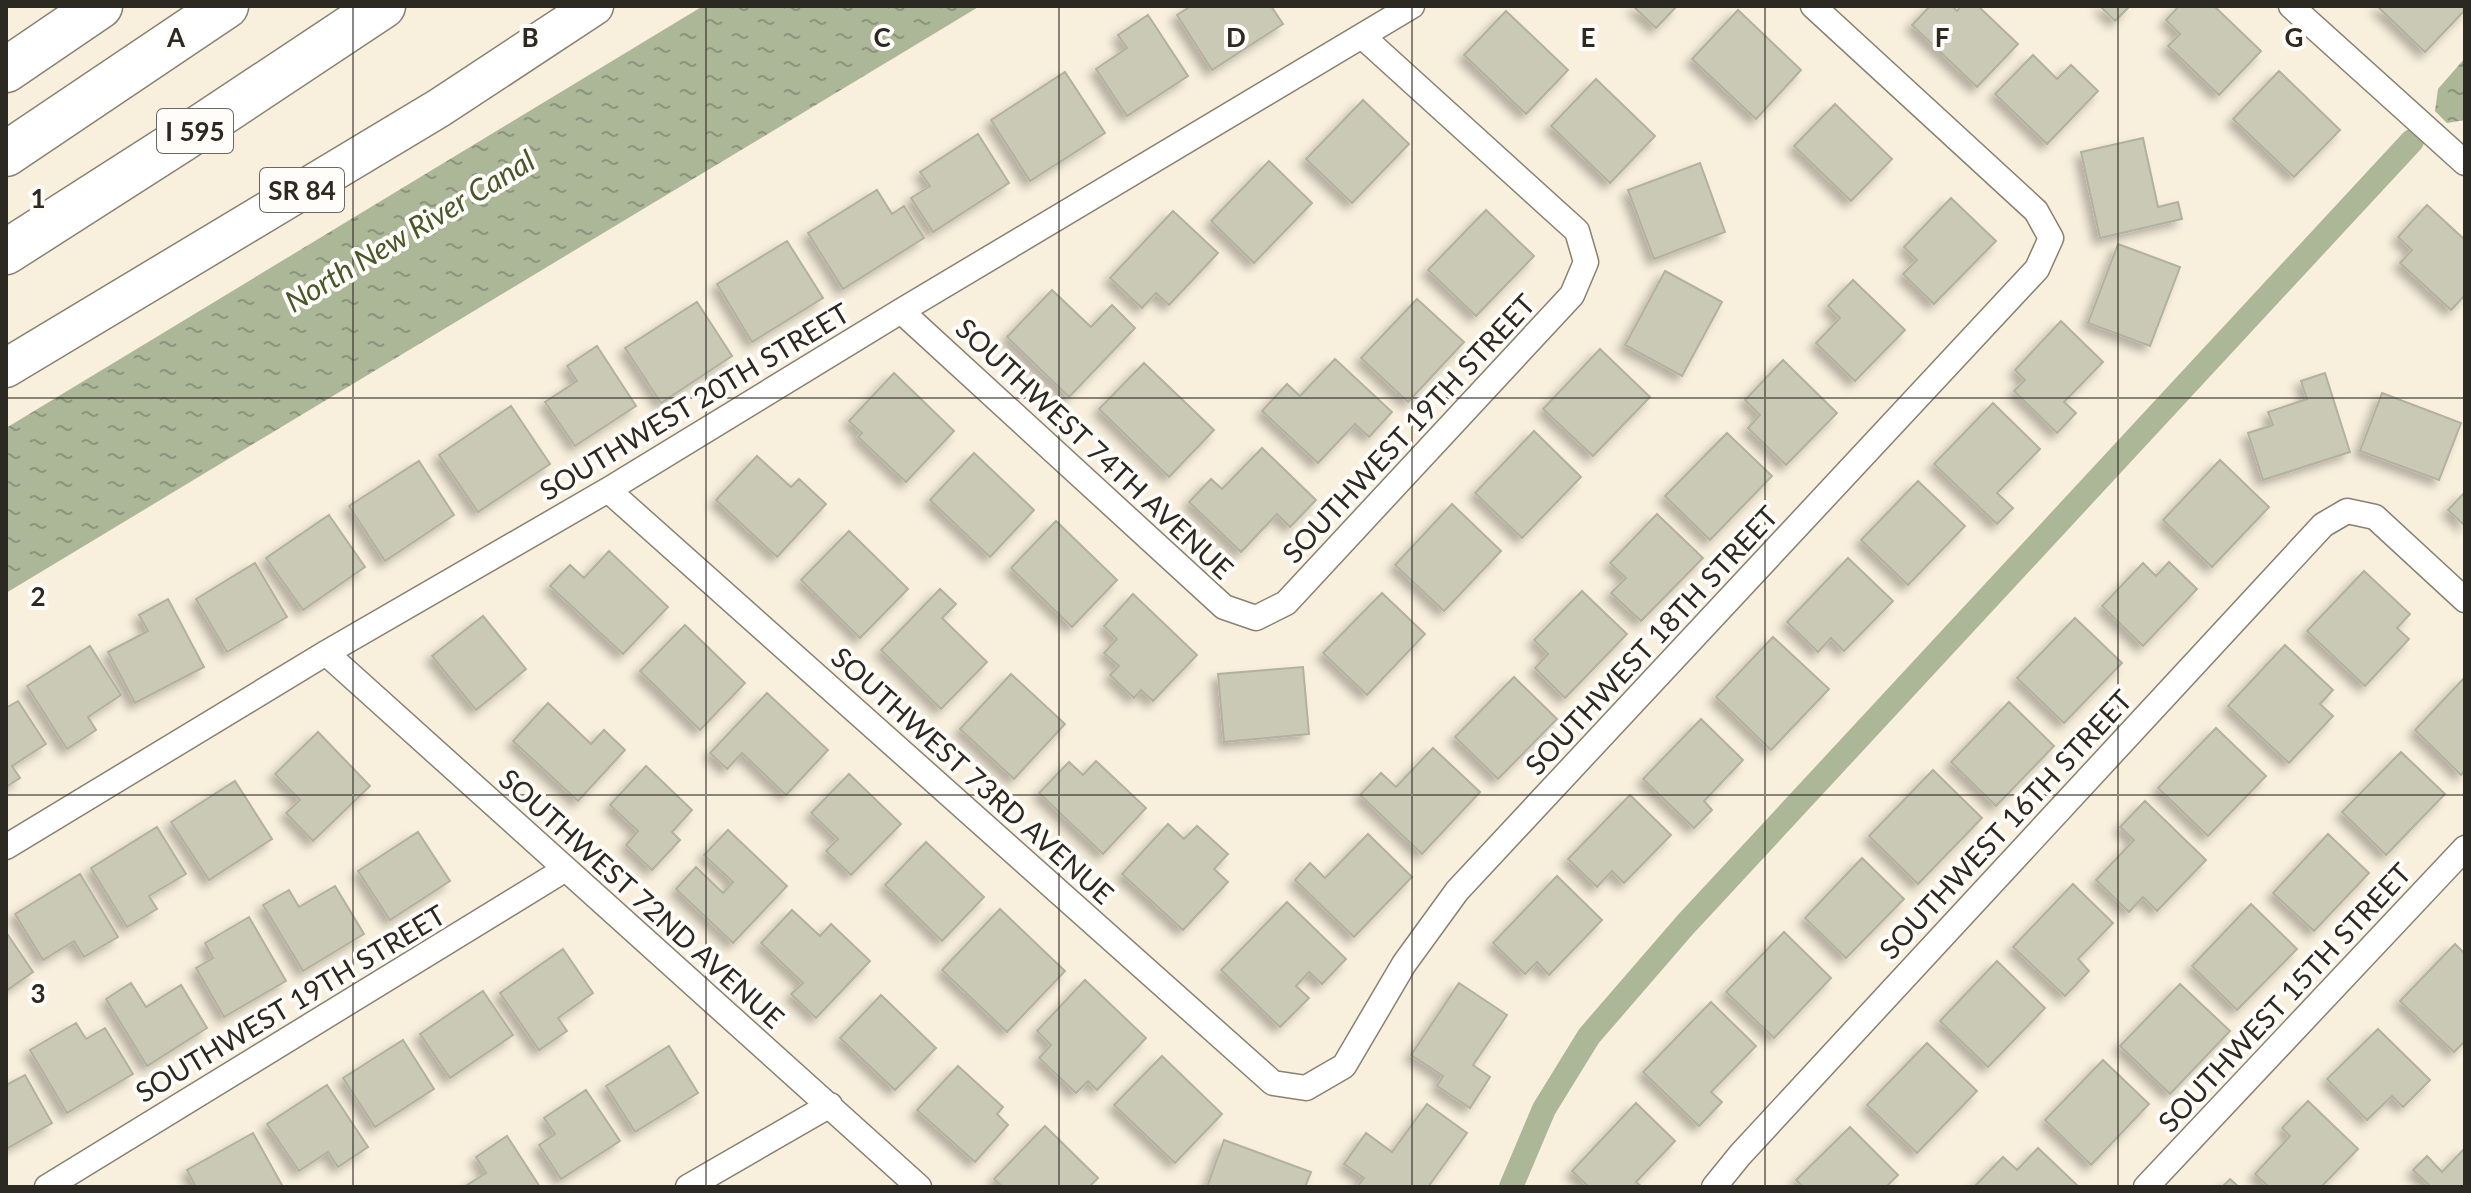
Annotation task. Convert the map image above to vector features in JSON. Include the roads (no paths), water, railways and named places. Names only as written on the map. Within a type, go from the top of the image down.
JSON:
[{"type":"highway","points":[[6,70],[100,6]]},
{"type":"highway","points":[[6,154],[226,6]]},
{"type":"highway","name":"I 595","points":[[6,252],[383,6]]},
{"type":"main road","name":"SR 84","points":[[6,368],[439,108],[594,6]]},
{"type":"street","name":"SOUTHWEST 20TH STREET","points":[[6,847],[326,653],[608,490],[1412,6]]},
{"type":"street","name":"SOUTHWEST 18TH STREET","points":[[1306,1088],[1344,1066],[1404,964],[1457,891],[2037,269],[2051,238],[2036,211],[1813,6]]},
{"type":"street","points":[[2291,6],[2465,163]]},
{"type":"street","name":"SOUTHWEST 19TH STREET","points":[[1256,618],[1286,603],[1572,295],[1586,262],[1577,231],[1362,36]]},
{"type":"street","name":"SOUTHWEST 74TH AVENUE","points":[[901,311],[1224,607],[1256,618]]},
{"type":"street","name":"SOUTHWEST 73RD AVENUE","points":[[608,490],[1273,1083],[1306,1088]]},
{"type":"street","name":"SOUTHWEST 16TH STREET","points":[[1714,1187],[1740,1155],[2323,525],[2347,511],[2375,517],[2465,600]]},
{"type":"street","name":"SOUTHWEST 72ND AVENUE","points":[[326,653],[919,1187]]},
{"type":"street","name":"SOUTHWEST 15TH STREET","points":[[2146,1187],[2465,848]]},
{"type":"street","name":"SOUTHWEST 19TH STREET","points":[[47,1187],[564,870]]},
{"type":"street","points":[[688,1187],[830,1105]]},
{"type":"water","name":"North New River Canal","points":[[703,6],[980,6],[6,593],[6,428]]},
{"type":"water","points":[[2465,58],[2465,120],[2447,123],[2435,111],[2438,89]]},
{"type":"waterway","points":[[1511,1187],[1544,1109],[1589,1036],[1685,925],[2412,141]]}]
